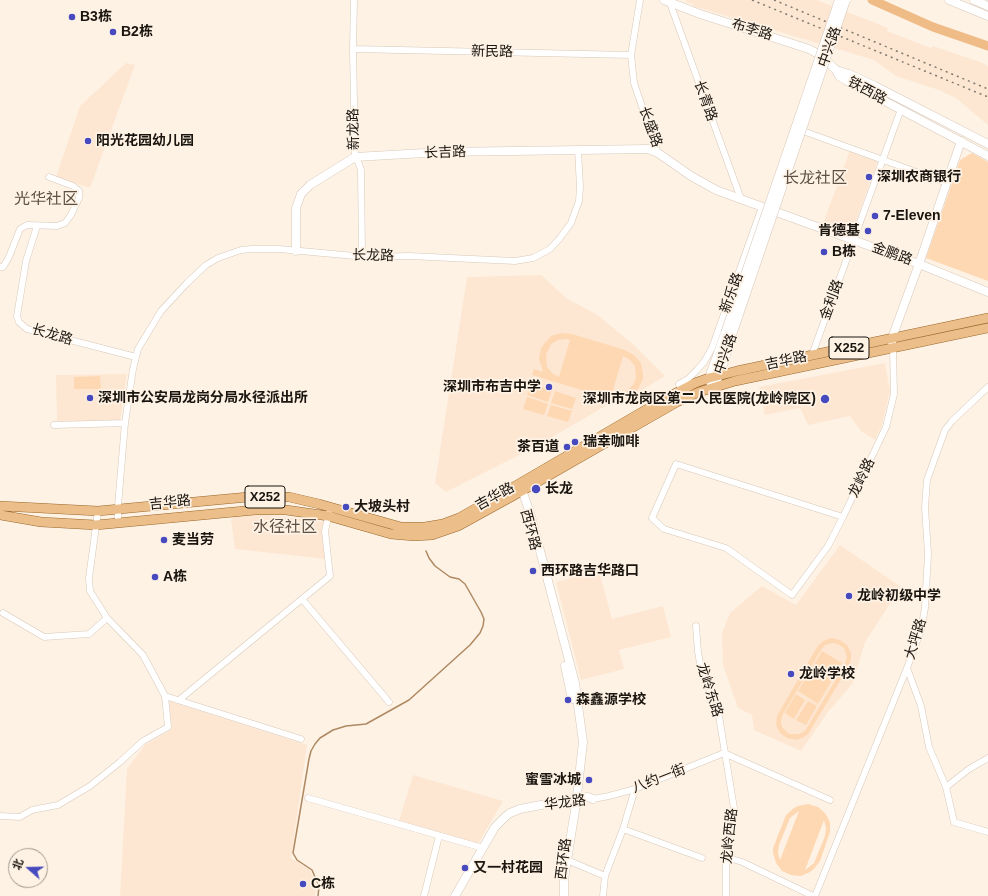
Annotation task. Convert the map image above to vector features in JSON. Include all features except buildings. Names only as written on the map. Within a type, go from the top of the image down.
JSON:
[{"type":"main road","name":"中兴路","points":[[712,387],[720,375],[729,334],[839,0]]},
{"type":"main road","name":"中兴路","points":[[712,387],[709,378],[729,334],[846,0]]},
{"type":"main road","points":[[949,0],[988,16]]},
{"type":"main road","points":[[975,0],[988,6]]},
{"type":"main road","name":"布李路","points":[[667,1],[700,14],[803,46],[815,52],[836,70]]},
{"type":"main road","name":"铁西路","points":[[836,70],[857,77],[988,144]]},
{"type":"main road","name":"铁西路","points":[[836,70],[839,76],[847,81],[988,156]]},
{"type":"main road","points":[[913,115],[917,107]]},
{"type":"main road","points":[[893,348],[892,338],[961,141]]},
{"type":"main road","name":"长吉路","points":[[296,251],[296,208],[301,194],[310,185],[354,157],[443,152],[648,149],[658,152]]},
{"type":"main road","name":"长盛路","points":[[658,152],[691,176],[716,190],[768,209]]},
{"type":"main road","name":"金鹏路","points":[[768,209],[919,264],[988,292]]},
{"type":"main road","name":"吉华路","points":[[0,506],[98,511],[248,497],[289,497],[391,534],[414,536],[432,535],[458,526],[661,401],[681,390],[709,378],[988,318]]},
{"type":"main road","name":"吉华路","points":[[519,489],[677,402],[712,387],[988,328]]},
{"type":"main road","name":"西环路","points":[[519,489],[554,619],[577,727],[578,742],[575,802],[566,860],[564,896]]},
{"type":"main road","name":"吉华路","points":[[0,515],[41,522],[96,525],[255,510],[329,511]]},
{"type":"main road","name":"华龙路","points":[[455,896],[495,827],[510,813],[520,809],[575,802],[588,802],[592,799]]},
{"type":"main road","name":"西环路","points":[[560,896],[560,879],[575,802]]},
{"type":"main road","name":"华龙路","points":[[460,896],[499,829],[509,819],[520,814],[575,802]]},
{"type":"street","name":"新龙路","points":[[354,0],[354,157],[359,164],[360,170],[362,256]]},
{"type":"street","name":"长盛路","points":[[640,0],[631,55],[634,83],[658,152]]},
{"type":"street","name":"长青路","points":[[667,1],[741,199]]},
{"type":"street","name":"新民路","points":[[353,49],[631,55]]},
{"type":"street","points":[[768,209],[800,130],[823,58]]},
{"type":"street","points":[[768,209],[823,58]]},
{"type":"street","name":"金利路","points":[[812,355],[902,109]]},
{"type":"street","points":[[800,130],[947,183]]},
{"type":"street","name":"长龙路","points":[[118,523],[125,423],[133,369],[138,349],[161,311],[206,265],[218,258],[241,250],[252,249],[362,256],[409,256],[515,261],[533,258],[550,248],[572,223],[579,201],[580,187],[578,150]]},
{"type":"street","points":[[0,267],[3,267],[9,257],[20,229],[27,225],[57,226],[65,223],[71,215],[79,198],[79,191],[73,186],[49,177]]},
{"type":"street","name":"新乐路","points":[[681,390],[679,384],[688,379],[697,370],[704,362],[712,348],[768,209]]},
{"type":"street","name":"长龙路","points":[[37,226],[26,261],[17,316],[18,322],[27,329],[136,357]]},
{"type":"street","name":"龙岭路","points":[[843,517],[676,464],[652,518],[664,529],[726,548],[792,595],[828,546],[843,517],[886,427],[894,394],[893,348]]},
{"type":"street","name":"大坪路","points":[[988,387],[952,421],[945,430],[927,480],[925,507],[928,554],[925,608],[921,630],[907,668],[921,706],[929,747],[946,787],[954,822],[988,832]]},
{"type":"street","points":[[54,425],[125,423]]},
{"type":"street","points":[[0,816],[20,817],[32,810],[58,805],[90,786],[120,762],[143,740],[168,727],[165,696],[143,655],[107,618],[90,591],[89,578],[98,511]]},
{"type":"street","points":[[179,700],[330,576],[325,531],[329,511]]},
{"type":"street","points":[[302,599],[389,702]]},
{"type":"street","points":[[3,613],[44,637],[89,634],[107,618]]},
{"type":"street","name":"龙岭东路","points":[[696,626],[700,663],[719,716],[724,753]]},
{"type":"street","points":[[726,858],[742,862],[814,896],[907,668]]},
{"type":"street","points":[[165,696],[301,739]]},
{"type":"street","points":[[724,753],[830,800]]},
{"type":"street","name":"八约一街","points":[[592,799],[635,789],[724,753]]},
{"type":"street","name":"龙岭西路","points":[[724,753],[734,808],[726,844],[726,896]]},
{"type":"street","points":[[946,787],[969,769],[988,758]]},
{"type":"street","points":[[603,896],[606,876],[623,829],[635,789]]},
{"type":"street","points":[[308,798],[483,848]]},
{"type":"street","points":[[623,829],[702,858]]},
{"type":"street","points":[[424,896],[439,836]]},
{"type":"street","points":[[566,860],[606,876]]},
{"type":"shaded area","points":[[686,0],[817,0],[888,28],[887,31],[931,48],[933,46],[980,62],[988,66],[988,125],[956,98],[936,89],[896,76],[874,60],[693,6],[693,4],[686,2]]},
{"type":"shaded area","name":"阳光花园幼儿园","points":[[126,63],[135,65],[90,188],[56,177],[80,106]]},
{"type":"shaded area","points":[[850,150],[878,160],[852,232],[824,221]]},
{"type":"shaded area","points":[[972,153],[988,162],[988,281],[926,258],[960,160]]},
{"type":"shaded area","name":"深圳市布吉中学","points":[[541,275],[566,298],[596,314],[633,344],[665,376],[626,400],[614,401],[537,446],[446,492],[435,483],[467,277]]},
{"type":"shaded area","points":[[561,333],[572,334],[625,350],[634,355],[641,363],[643,374],[643,379],[638,389],[631,396],[615,400],[532,375],[534,369],[543,372],[539,359],[541,348],[551,336]],"holes":[[[558,340],[570,340],[559,377],[552,373],[547,367],[546,355],[551,344]],[[623,356],[630,360],[635,366],[636,378],[633,385],[627,391],[612,393]]]},
{"type":"shaded area","name":"深圳市龙岗区第二人民医院(龙岭院区)","points":[[885,363],[890,391],[882,425],[875,440],[861,431],[850,416],[808,425],[800,408],[765,415],[759,387]]},
{"type":"shaded area","name":"深圳市公安局龙岗分局水径派出所","points":[[127,374],[120,421],[57,421],[56,375]]},
{"type":"shaded area","points":[[100,376],[101,389],[74,389],[74,377]]},
{"type":"shaded area","points":[[531,384],[552,390],[548,402],[527,395]]},
{"type":"shaded area","points":[[555,391],[576,398],[572,409],[551,403]]},
{"type":"shaded area","points":[[527,397],[548,404],[544,415],[523,409]]},
{"type":"shaded area","points":[[551,405],[572,411],[568,422],[547,416]]},
{"type":"shaded area","points":[[244,514],[279,516],[324,522],[326,559],[235,549],[231,520],[233,516]]},
{"type":"shaded area","name":"龙岭学校","points":[[840,545],[901,587],[865,642],[853,683],[828,712],[801,751],[754,730],[752,715],[738,708],[723,665],[722,633],[730,613],[762,586],[796,605]]},
{"type":"shaded area","points":[[599,571],[612,619],[663,606],[671,637],[619,650],[624,669],[581,680],[556,582]]},
{"type":"shaded area","points":[[831,638],[840,640],[847,645],[851,653],[849,666],[808,734],[796,740],[787,738],[780,733],[776,725],[777,716],[817,647],[823,641]],"holes":[[[832,643],[838,644],[844,648],[847,657],[845,664],[805,731],[799,734],[789,734],[782,727],[781,720],[783,714],[821,650],[825,645]]]},
{"type":"shaded area","points":[[822,651],[842,663],[818,704],[798,691]]},
{"type":"shaded area","points":[[796,694],[805,700],[794,719],[785,713]]},
{"type":"shaded area","points":[[169,701],[307,745],[291,858],[310,870],[317,885],[315,896],[120,896],[127,769],[145,745],[172,729]]},
{"type":"shaded area","points":[[808,701],[817,706],[806,725],[796,720]]},
{"type":"shaded area","points":[[413,775],[503,801],[478,844],[399,821]]},
{"type":"shaded area","points":[[808,804],[818,807],[825,813],[830,822],[830,832],[820,861],[814,869],[801,876],[791,875],[782,871],[776,863],[773,853],[773,848],[786,815],[798,806]],"holes":[[[799,811],[780,860],[778,853],[779,845],[790,818]],[[824,820],[826,828],[825,836],[814,863],[805,870]]]},
{"type":"waterway","points":[[872,0],[933,27],[988,46]]},
{"type":"waterway","points":[[318,896],[319,886],[312,870],[297,860],[293,853],[309,759],[315,744],[320,738],[333,730],[346,726],[366,724],[409,700],[470,645],[480,633],[483,626],[484,619],[465,584],[459,579],[450,577],[435,566],[426,551]]},
{"type":"railway","points":[[752,0],[988,97]]},
{"type":"railway","points":[[774,0],[988,89]]},
{"type":"place","name":"B3栋","points":[[72,17]]},
{"type":"place","name":"B2栋","points":[[113,32]]},
{"type":"place","name":"阳光花园幼儿园","points":[[88,141]]},
{"type":"place","name":"深圳农商银行","points":[[869,177]]},
{"type":"place","name":"7-Eleven","points":[[875,216]]},
{"type":"place","name":"肯德基","points":[[868,231]]},
{"type":"place","name":"B栋","points":[[824,252]]},
{"type":"place","name":"深圳市布吉中学","points":[[549,387]]},
{"type":"place","name":"深圳市公安局龙岗分局水径派出所","points":[[90,398]]},
{"type":"place","name":"深圳市龙岗区第二人民医院(龙岭院区)","points":[[825,399]]},
{"type":"place","name":"瑞幸咖啡","points":[[575,442]]},
{"type":"place","name":"茶百道","points":[[567,447]]},
{"type":"place","name":"长龙","points":[[536,489]]},
{"type":"place","name":"大坡头村","points":[[346,507]]},
{"type":"place","name":"麦当劳","points":[[164,540]]},
{"type":"place","name":"西环路吉华路口","points":[[533,571]]},
{"type":"place","name":"A栋","points":[[155,577]]},
{"type":"place","name":"龙岭初级中学","points":[[849,596]]},
{"type":"place","name":"龙岭学校","points":[[791,674]]},
{"type":"place","name":"森鑫源学校","points":[[568,700]]},
{"type":"place","name":"蜜雪冰城","points":[[589,780]]},
{"type":"place","name":"又一村花园","points":[[465,868]]},
{"type":"place","name":"C栋","points":[[303,884]]},
{"type":"district","name":"长龙社区","points":[[815,179]]},
{"type":"district","name":"光华社区","points":[[46,200]]},
{"type":"district","name":"水径社区","points":[[285,528]]}]
